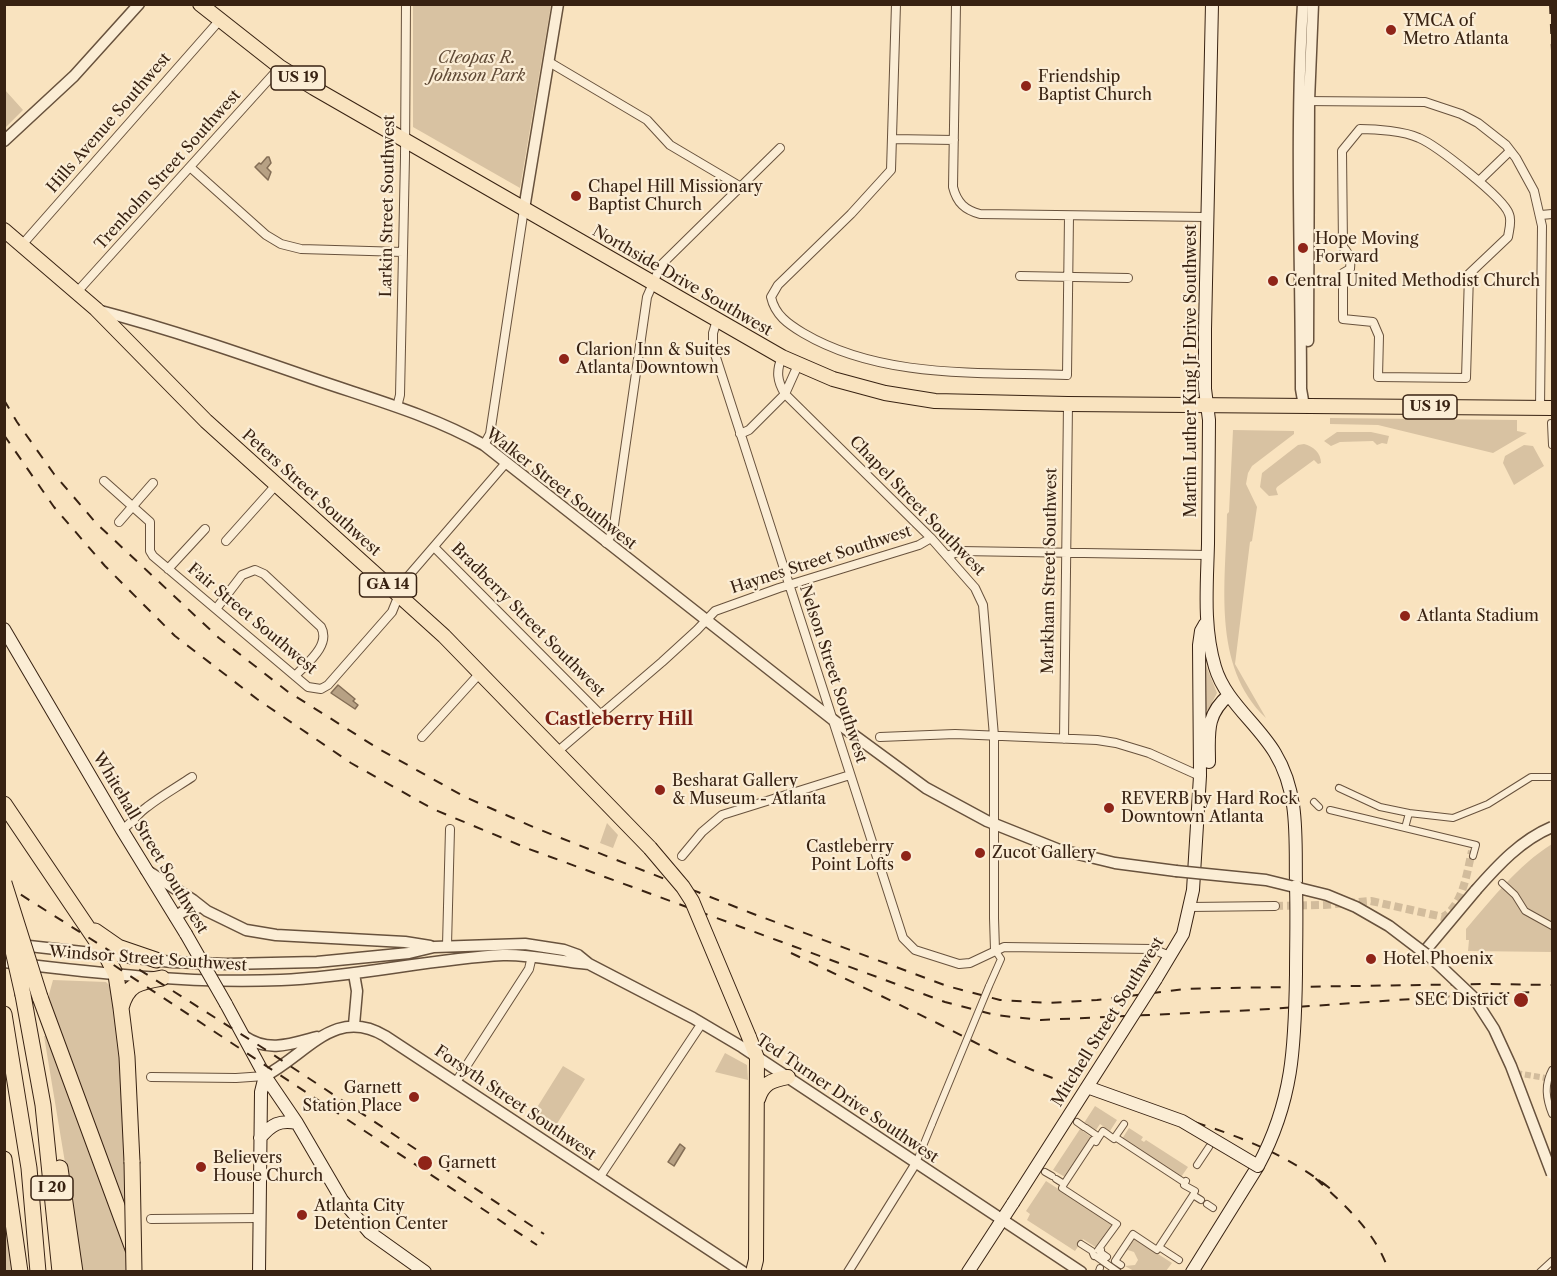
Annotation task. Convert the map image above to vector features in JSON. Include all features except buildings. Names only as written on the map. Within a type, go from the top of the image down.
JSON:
[{"type":"highway","points":[[4,804],[106,956],[116,975],[127,1057],[134,1272]]},
{"type":"highway","points":[[4,883],[40,997],[141,1272]]},
{"type":"highway","name":"I 20","points":[[5,914],[23,995],[43,1105],[60,1272]]},
{"type":"highway","points":[[82,920],[118,947],[156,960]]},
{"type":"highway","points":[[121,1008],[123,998],[131,987],[144,981],[162,978]]},
{"type":"highway","name":"I 20","points":[[4,1014],[27,1157],[38,1272]]},
{"type":"highway","points":[[43,1105],[60,1170],[75,1272]]},
{"type":"highway","points":[[4,1159],[20,1272]]},
{"type":"main road","name":"Northside Drive Southwest","points":[[200,4],[280,67],[782,357],[833,379],[895,395],[935,401],[1207,405]]},
{"type":"main road","name":"Martin Luther King Jr Drive Southwest","points":[[1212,4],[1205,367],[1209,420],[1206,622],[1215,668],[1229,695],[1275,753],[1288,780],[1296,827],[1296,1022],[1290,1080],[1269,1146],[1258,1166]]},
{"type":"main road","name":"Peters Street Southwest","points":[[4,230],[96,309],[206,421],[481,672],[650,848],[692,901],[757,1058]]},
{"type":"main road","name":"US 19","points":[[1207,405],[1304,402],[1546,408]]},
{"type":"main road","name":"Mitchell Street Southwest","points":[[968,1272],[1183,934],[1190,907],[1196,859],[1200,776],[1199,645],[1201,631],[1206,622]]},
{"type":"main road","name":"Whitehall Street Southwest","points":[[4,629],[186,934],[265,1076],[297,1123],[342,1200],[369,1232],[425,1272]]},
{"type":"main road","points":[[1200,776],[1209,763],[1212,715],[1218,704],[1229,695]]},
{"type":"main road","points":[[753,1272],[756,1260],[757,1058]]},
{"type":"main road","points":[[259,1272],[261,1092],[265,1076]]},
{"type":"main road","points":[[757,1104],[765,1085],[773,1080],[788,1077]]},
{"type":"main road","points":[[1087,1087],[1182,1121],[1258,1166],[1192,1272]]},
{"type":"main road","points":[[260,1138],[272,1125],[284,1121],[297,1123]]},
{"type":"street","points":[[4,141],[74,76],[139,4]]},
{"type":"street","name":"Larkin Street Southwest","points":[[397,407],[400,395],[406,4]]},
{"type":"street","points":[[484,446],[490,434],[558,4]]},
{"type":"street","points":[[896,4],[891,170],[778,285],[771,297],[773,307],[787,323],[816,340],[847,354],[879,362],[943,370],[1067,375],[1070,216]]},
{"type":"street","points":[[956,4],[953,187],[955,197],[961,205],[969,211],[980,214],[1207,217]]},
{"type":"street","points":[[1303,4],[1301,389],[1304,402]]},
{"type":"street","points":[[1304,101],[1313,4]]},
{"type":"street","name":"Hills Avenue Southwest","points":[[21,246],[219,21]]},
{"type":"street","points":[[549,62],[647,120],[670,145],[741,187]]},
{"type":"street","name":"Trenholm Street Southwest","points":[[77,292],[280,67]]},
{"type":"street","points":[[1304,101],[1425,102],[1461,114],[1478,123],[1492,132],[1510,151],[1527,174],[1541,215],[1546,408]]},
{"type":"street","points":[[1360,129],[1417,136],[1441,150],[1479,181],[1509,212],[1510,220],[1508,237],[1469,274],[1466,378],[1378,377],[1379,336],[1373,322],[1342,319],[1344,273],[1350,269],[1351,262],[1350,254],[1342,247],[1342,151],[1360,129]]},
{"type":"street","points":[[892,139],[954,140]]},
{"type":"street","points":[[606,543],[613,532],[647,297],[653,283],[661,265],[780,148]]},
{"type":"street","points":[[1479,181],[1510,151]]},
{"type":"street","points":[[190,167],[266,235],[281,244],[301,249],[403,252]]},
{"type":"street","points":[[1541,215],[1552,214]]},
{"type":"street","points":[[1020,276],[1128,278]]},
{"type":"street","name":"Walker Street Southwest","points":[[96,309],[139,321],[397,407],[450,427],[484,446],[832,719],[926,788],[993,824],[1057,849],[1115,863],[1266,880],[1296,886],[1356,907],[1389,926],[1424,952],[1465,988],[1484,1011],[1511,1066],[1552,1174]]},
{"type":"street","name":"Nelson Street Southwest","points":[[717,320],[712,333],[713,348],[903,938],[915,950],[958,964],[970,963],[995,950]]},
{"type":"street","points":[[782,357],[778,364],[778,381],[785,394]]},
{"type":"street","points":[[740,434],[749,430],[785,394],[798,365]]},
{"type":"street","name":"Chapel Street Southwest","points":[[785,394],[931,538],[978,591],[983,605],[994,736],[995,950]]},
{"type":"street","name":"Markham Street Southwest","points":[[1064,739],[1068,404]]},
{"type":"street","points":[[1551,423],[1552,445]]},
{"type":"street","name":"Fair Street Southwest","points":[[104,481],[150,522],[151,554],[296,676],[312,688],[321,689],[328,685],[392,612],[405,579],[505,464]]},
{"type":"street","points":[[118,522],[153,483]]},
{"type":"street","points":[[226,541],[276,485]]},
{"type":"street","points":[[168,569],[205,529]]},
{"type":"street","name":"Haynes Street Southwest","points":[[557,752],[688,638],[715,611],[788,585],[919,545],[931,538]]},
{"type":"street","name":"Bradberry Street Southwest","points":[[434,547],[601,715]]},
{"type":"street","points":[[948,556],[960,551],[1207,555]]},
{"type":"street","points":[[216,609],[242,575],[255,570],[264,574],[324,632],[322,643],[296,676]]},
{"type":"street","points":[[422,737],[481,672]]},
{"type":"street","points":[[880,737],[955,734],[1116,743],[1149,753],[1200,776]]},
{"type":"street","points":[[682,856],[702,832],[722,815],[850,775]]},
{"type":"street","points":[[122,830],[147,806],[192,777]]},
{"type":"street","points":[[1339,788],[1380,807],[1453,818],[1488,804],[1531,777],[1552,777]]},
{"type":"street","points":[[1330,810],[1476,846],[1473,856]]},
{"type":"street","points":[[1406,828],[1409,813]]},
{"type":"street","points":[[1424,952],[1506,858],[1539,833],[1552,827]]},
{"type":"street","points":[[447,945],[450,829]]},
{"type":"street","name":"Ted Turner Drive Southwest","points":[[146,870],[234,925],[258,932],[434,946]]},
{"type":"street","points":[[1502,883],[1515,895],[1525,911],[1552,926]]},
{"type":"street","points":[[175,916],[201,906]]},
{"type":"street","points":[[1190,907],[1275,906]]},
{"type":"street","name":"Windsor Street Southwest","points":[[4,944],[106,956],[226,964]]},
{"type":"street","name":"Ted Turner Drive Southwest","points":[[226,964],[352,960],[409,953],[447,945],[533,950],[589,964],[702,1023],[788,1077],[1081,1272]]},
{"type":"street","points":[[848,1272],[916,1163],[1001,958],[995,950],[1004,947],[1137,948],[1158,950],[1170,957]]},
{"type":"street","points":[[456,1082],[529,969],[533,950]]},
{"type":"street","name":"Ted Turner Drive Southwest","points":[[396,969],[533,950]]},
{"type":"street","name":"Windsor Street Southwest","points":[[4,962],[116,975],[230,982],[300,979],[396,969]]},
{"type":"street","points":[[244,1036],[253,1042],[272,1047],[282,1046],[354,1025],[357,991],[354,974]]},
{"type":"street","points":[[599,1178],[702,1023]]},
{"type":"street","name":"Forsyth Street Southwest","points":[[354,1025],[376,1030],[743,1272]]},
{"type":"street","points":[[152,1077],[265,1076],[280,1068],[326,1034]]},
{"type":"street","points":[[1552,1070],[1546,1094],[1552,1114]]},
{"type":"street","points":[[1077,1122],[1099,1137]]},
{"type":"street","points":[[1115,1137],[1124,1124]]},
{"type":"street","points":[[1081,1244],[1115,1266],[1133,1234],[1157,1250],[1195,1191],[1184,1185],[1186,1182],[1103,1131],[1096,1142],[1093,1140],[1062,1188],[1117,1224],[1096,1252]]},
{"type":"street","points":[[1197,1165],[1209,1147]]},
{"type":"street","points":[[1051,1176],[1064,1185]]},
{"type":"street","points":[[1193,1195],[1207,1204]]},
{"type":"street","points":[[151,1219],[260,1218]]},
{"type":"street","points":[[1159,1246],[1179,1260]]},
{"type":"street","points":[[1540,1272],[1552,1261]]},
{"type":"green space","name":"Cleopas R. Johnson Park","points":[[413,5],[551,5],[520,188],[413,127]]},
{"type":"green space","points":[[5,90],[23,110],[5,128]]},
{"type":"green space","points":[[1330,418],[1517,420],[1517,431],[1527,433],[1493,453],[1378,425],[1330,424]]},
{"type":"green space","points":[[1233,430],[1294,431],[1294,434],[1252,466],[1246,484],[1257,507],[1250,542],[1235,664],[1266,718],[1248,697],[1229,649],[1224,595]]},
{"type":"green space","points":[[1337,432],[1371,432],[1389,436],[1387,444],[1377,445],[1373,441],[1340,442],[1331,446],[1324,441]]},
{"type":"green space","points":[[1304,444],[1316,450],[1321,463],[1318,464],[1314,460],[1277,487],[1278,495],[1269,496],[1260,487],[1262,473],[1298,445]]},
{"type":"green space","points":[[1524,445],[1533,446],[1544,466],[1514,485],[1503,463],[1505,456]]},
{"type":"green space","points":[[1205,663],[1217,693],[1208,710],[1206,710],[1203,664]]},
{"type":"green space","points":[[607,823],[618,835],[613,848],[600,843]]},
{"type":"green space","points":[[1552,844],[1552,952],[1468,951],[1469,940],[1466,940],[1466,929],[1517,872]]},
{"type":"green space","points":[[53,980],[106,982],[112,985],[119,1057],[125,1088],[126,1221],[48,998]]},
{"type":"green space","points":[[44,1036],[48,1036],[125,1240],[127,1271],[83,1271]]},
{"type":"green space","points":[[725,1053],[747,1065],[748,1080],[715,1072]]},
{"type":"green space","points":[[563,1066],[585,1079],[553,1130],[531,1117]]},
{"type":"green space","points":[[1095,1106],[1117,1120],[1110,1131],[1100,1124],[1096,1130],[1084,1123]]},
{"type":"green space","points":[[1129,1128],[1143,1137],[1141,1140],[1144,1142],[1146,1140],[1188,1167],[1181,1177],[1122,1139]]},
{"type":"green space","points":[[1080,1129],[1091,1137],[1065,1177],[1053,1170]]},
{"type":"green space","points":[[1046,1181],[1114,1225],[1097,1248],[1083,1239],[1075,1251],[1027,1220],[1030,1214],[1026,1211]]},
{"type":"green space","points":[[4,1199],[12,1271],[5,1271]]},
{"type":"green space","points":[[1133,1238],[1172,1263],[1166,1271],[1134,1271],[1125,1266],[1135,1265],[1138,1260],[1134,1252],[1128,1250],[1124,1253]]},
{"type":"shaded area","points":[[267,157],[271,163],[267,168],[271,172],[268,180],[255,167]]},
{"type":"shaded area","points":[[338,685],[355,699],[353,701],[358,705],[355,709],[331,693]]},
{"type":"shaded area","points":[[680,1144],[685,1148],[674,1166],[668,1162]]},
{"type":"tunnel","points":[[1275,906],[1371,901],[1443,917],[1450,912],[1460,896],[1472,851]]},
{"type":"tunnel","points":[[1516,1073],[1552,1079]]},
{"type":"railway","points":[[1550,4],[1552,50]]},
{"type":"railway","points":[[4,400],[54,474],[96,523],[219,638],[287,691],[379,749],[465,797],[538,829],[751,913],[947,986],[1000,1000],[1048,1003],[1097,1000],[1185,989],[1552,985]]},
{"type":"railway","points":[[4,435],[54,507],[105,566],[175,636],[257,699],[351,763],[433,809],[529,849],[945,1002],[995,1015],[1041,1020],[1254,1010],[1538,992]]},
{"type":"railway","points":[[4,884],[263,1048],[544,1234]]},
{"type":"railway","points":[[791,953],[1036,1071],[1086,1090],[1232,1135],[1301,1168],[1332,1190],[1313,1176],[1324,1186],[1336,1197],[1357,1219],[1376,1244],[1389,1272]]},
{"type":"railway","points":[[97,954],[537,1245]]},
{"type":"place","name":"YMCA of Metro Atlanta","points":[[1391,30]]},
{"type":"place","name":"Friendship Baptist Church","points":[[1026,86]]},
{"type":"place","name":"Chapel Hill Missionary Baptist Church","points":[[576,196]]},
{"type":"place","name":"Hope Moving Forward","points":[[1303,248]]},
{"type":"place","name":"Central United Methodist Church","points":[[1273,281]]},
{"type":"place","name":"Clarion Inn & Suites Atlanta Downtown","points":[[564,359]]},
{"type":"place","name":"Atlanta Stadium","points":[[1405,616]]},
{"type":"place","name":"Besharat Gallery & Museum - Atlanta","points":[[660,790]]},
{"type":"place","name":"REVERB by Hard Rock Downtown Atlanta","points":[[1109,808]]},
{"type":"place","name":"Zucot Gallery","points":[[980,853]]},
{"type":"place","name":"Castleberry Point Lofts","points":[[906,856]]},
{"type":"place","name":"Hotel Phoenix","points":[[1371,959]]},
{"type":"place","name":"SEC District","points":[[1521,1000]]},
{"type":"place","name":"Garnett Station Place","points":[[414,1097]]},
{"type":"place","name":"Garnett","points":[[425,1163]]},
{"type":"place","name":"Believers House Church","points":[[201,1167]]},
{"type":"place","name":"Atlanta City Detention Center","points":[[302,1215]]},
{"type":"district","name":"Castleberry Hill","points":[[619,720]]}]
